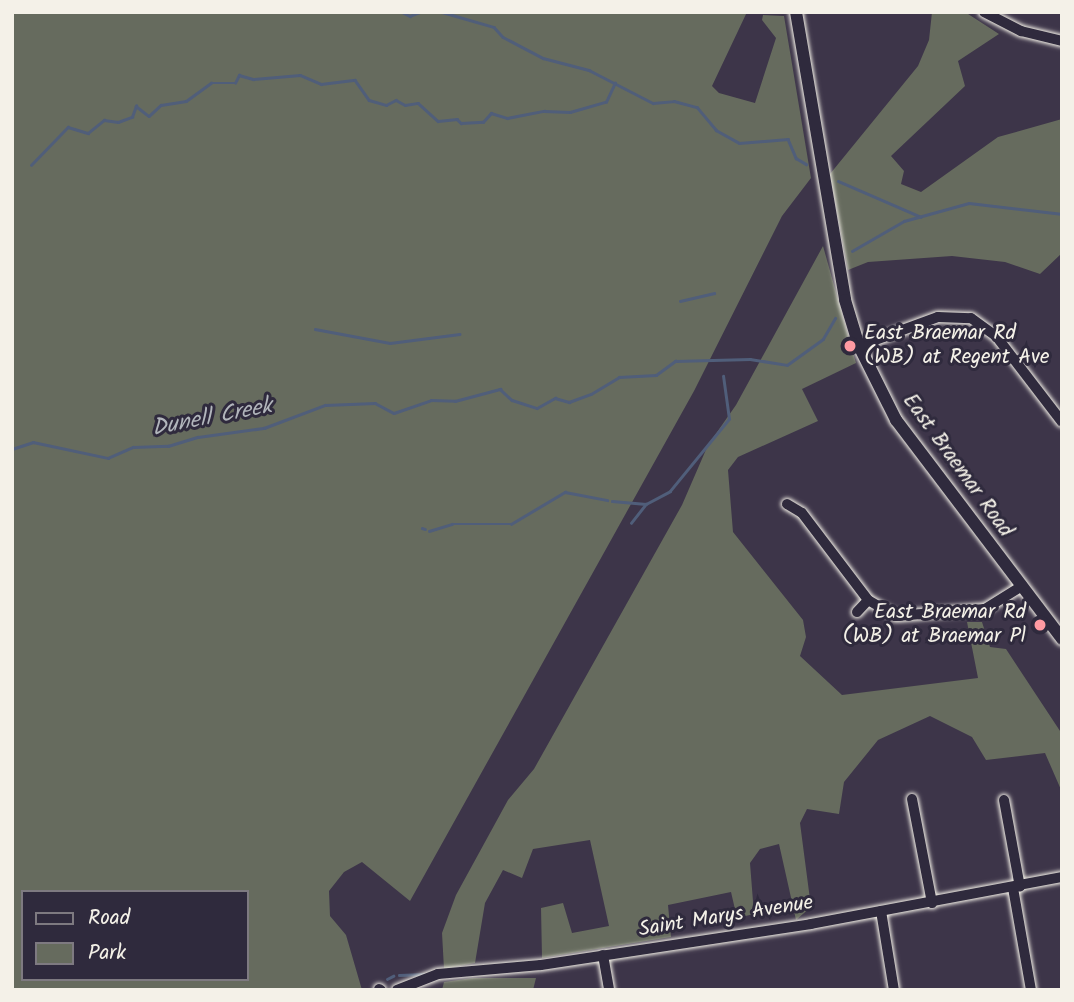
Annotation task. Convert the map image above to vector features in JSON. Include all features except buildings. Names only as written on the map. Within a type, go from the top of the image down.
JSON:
[{"type":"street","name":"East Braemar Road","points":[[796,12],[845,300],[859,346],[897,419],[1062,639]]},
{"type":"street","points":[[984,12],[1021,31],[1062,41]]},
{"type":"street","points":[[859,346],[937,317],[971,318],[996,336],[1062,422]]},
{"type":"street","points":[[787,504],[802,513],[868,600],[907,618],[985,609],[1022,586]]},
{"type":"street","points":[[857,612],[868,600]]},
{"type":"street","points":[[912,799],[932,903]]},
{"type":"street","points":[[1004,800],[1031,990]]},
{"type":"street","name":"Saint Marys Avenue","points":[[397,990],[438,974],[603,955],[932,903],[1062,877]]},
{"type":"street","points":[[881,911],[894,990]]},
{"type":"street","points":[[603,955],[609,990]]},
{"type":"green space","points":[[12,12],[747,12],[712,86],[719,93],[755,103],[776,38],[762,20],[763,15],[784,16],[811,178],[782,216],[694,391],[410,901],[362,862],[344,872],[329,891],[330,916],[346,935],[362,990],[12,990]]},
{"type":"green space","points":[[932,12],[965,12],[999,34],[958,61],[965,86],[891,156],[904,171],[901,184],[921,192],[998,137],[1062,119],[1062,253],[1040,274],[1005,262],[952,256],[868,262],[848,270],[830,174],[918,66],[929,40]]},
{"type":"green space","points":[[823,246],[856,363],[802,389],[818,421],[738,457],[728,470],[733,532],[803,620],[806,637],[800,656],[842,695],[978,678],[967,622],[982,622],[990,647],[1006,649],[1062,734],[1062,792],[1045,753],[986,760],[972,737],[930,716],[878,740],[844,782],[839,814],[807,809],[800,823],[811,907],[796,920],[779,844],[760,849],[750,863],[754,914],[737,918],[731,892],[668,905],[671,937],[542,958],[541,908],[563,903],[572,933],[609,926],[590,840],[533,849],[522,878],[503,870],[485,903],[475,963],[444,969],[442,933],[456,895],[508,800],[534,769],[682,505],[708,445],[736,405]]},
{"type":"green space","points":[[472,978],[536,978],[533,990],[442,990],[444,982]]},
{"type":"waterway","points":[[402,12],[410,16],[420,12]]},
{"type":"waterway","points":[[442,12],[494,27],[503,37],[543,58],[589,70],[653,103],[674,101],[697,107],[716,130],[739,143],[788,139],[796,158],[806,164]]},
{"type":"waterway","points":[[31,165],[68,127],[88,133],[104,120],[118,122],[132,117],[136,106],[149,116],[161,105],[186,101],[211,83],[235,83],[239,75],[253,79],[300,75],[321,84],[355,80],[369,100],[386,105],[396,100],[405,105],[418,103],[438,121],[457,119],[461,123],[483,122],[491,113],[507,118],[544,111],[570,112],[606,102],[615,83]]},
{"type":"waterway","points":[[838,181],[921,217]]},
{"type":"waterway","points":[[852,251],[904,221],[969,203],[1062,214]]},
{"type":"waterway","points":[[680,301],[714,293]]},
{"type":"waterway","name":"Dunell Creek","points":[[12,449],[33,442],[108,458],[133,447],[168,446],[198,437],[264,428],[325,405],[375,403],[394,413],[431,400],[455,401],[500,389],[512,400],[537,408],[555,398],[569,402],[591,394],[619,377],[656,375],[675,361],[750,359],[787,365],[823,339],[835,318]]},
{"type":"waterway","points":[[315,329],[390,343],[459,334]]},
{"type":"waterway","points":[[631,523],[646,504],[670,491],[729,419],[723,376]]},
{"type":"waterway","points":[[429,531],[452,524],[511,524],[565,492],[607,500]]},
{"type":"waterway","points":[[612,501],[646,504]]},
{"type":"waterway","points":[[399,975],[426,974]]},
{"type":"waterway","points":[[387,979],[393,976]]},
{"type":"place","name":"East Braemar Rd (WB) at Regent Ave","points":[[850,346]]},
{"type":"place","name":"East Braemar Rd (WB) at Braemar Pl","points":[[1040,625]]}]
